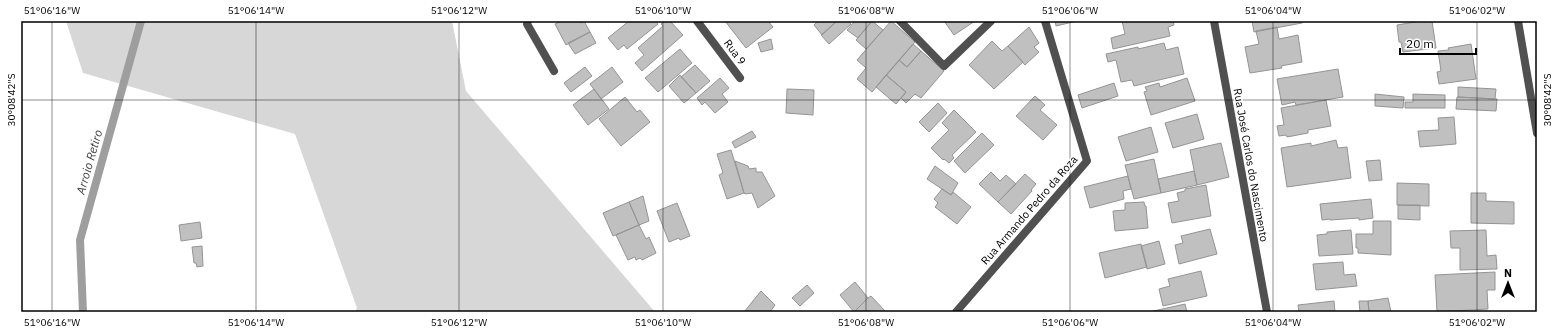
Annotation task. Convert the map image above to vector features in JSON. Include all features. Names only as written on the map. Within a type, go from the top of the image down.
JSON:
[{"type":"street","points":[[528,21],[526,24],[554,71]]},
{"type":"street","name":"Rua 9","points":[[697,21],[740,78]]},
{"type":"street","points":[[900,21],[944,66],[991,21]]},
{"type":"street","name":"Rua Armando Pedro da Roza","points":[[956,312],[1087,161],[1045,21]]},
{"type":"street","name":"Rua José Carlos do Nascimento","points":[[1214,21],[1267,312]]},
{"type":"street","points":[[1518,21],[1537,132]]},
{"type":"shaded area","points":[[66,21],[452,21],[466,91],[655,312],[355,312],[357,308],[295,134],[83,73]]},
{"type":"building","points":[[562,21],[580,21],[581,23],[584,21],[590,32],[566,45],[555,24]]},
{"type":"building","points":[[629,21],[656,21],[658,24],[627,49],[624,45],[618,50],[608,38]]},
{"type":"building","points":[[665,21],[670,21],[683,35],[642,71],[635,63],[644,55],[638,48],[663,26],[661,24]]},
{"type":"building","points":[[725,21],[768,21],[773,27],[746,48]]},
{"type":"building","points":[[818,21],[837,21],[822,35],[814,25]]},
{"type":"building","points":[[837,21],[848,21],[851,24],[829,44],[821,35]]},
{"type":"building","points":[[855,21],[872,21],[858,38],[847,30]]},
{"type":"building","points":[[872,21],[883,30],[866,49],[856,40]]},
{"type":"building","points":[[891,21],[915,42],[872,92],[857,79],[866,68],[857,60]]},
{"type":"building","points":[[944,21],[975,21],[954,35]]},
{"type":"building","points":[[1055,21],[1077,21],[1056,26]]},
{"type":"building","points":[[1122,21],[1173,21],[1174,25],[1168,27],[1170,36],[1113,49],[1111,38],[1125,34]]},
{"type":"building","points":[[1252,21],[1302,21],[1302,23],[1254,32]]},
{"type":"building","points":[[1421,21],[1432,21],[1436,48],[1403,52],[1401,42],[1399,42],[1397,25]]},
{"type":"building","points":[[1029,27],[1039,43],[1034,47],[1039,52],[1025,65],[1008,46]]},
{"type":"building","points":[[1277,27],[1279,39],[1298,35],[1302,62],[1281,66],[1282,68],[1250,73],[1245,47],[1259,44],[1256,31]]},
{"type":"building","points":[[590,32],[596,43],[575,54],[568,43]]},
{"type":"building","points":[[771,39],[773,49],[761,52],[758,43]]},
{"type":"building","points":[[992,41],[1002,51],[1008,46],[1023,62],[994,89],[969,65]]},
{"type":"building","points":[[1164,43],[1166,50],[1178,47],[1184,74],[1134,86],[1132,80],[1121,82],[1116,60],[1108,62],[1106,54]]},
{"type":"building","points":[[913,44],[921,51],[907,67],[899,60]]},
{"type":"building","points":[[1471,44],[1476,79],[1439,84],[1437,72],[1441,71],[1438,51],[1449,50],[1448,48]]},
{"type":"building","points":[[680,49],[692,63],[658,92],[645,78]]},
{"type":"building","points":[[921,51],[944,71],[921,98],[915,94],[906,103],[901,98],[906,92],[886,75],[899,60],[907,67]]},
{"type":"building","points":[[695,65],[710,81],[696,93],[681,77]]},
{"type":"building","points":[[585,67],[592,76],[571,92],[564,83]]},
{"type":"building","points":[[612,67],[623,82],[601,99],[590,84]]},
{"type":"building","points":[[1338,69],[1343,97],[1296,105],[1295,102],[1282,105],[1277,79]]},
{"type":"building","points":[[680,75],[696,93],[684,103],[669,86]]},
{"type":"building","points":[[886,75],[906,92],[896,104],[876,87]]},
{"type":"building","points":[[720,78],[729,88],[722,94],[728,102],[715,113],[705,102],[702,105],[697,98]]},
{"type":"building","points":[[1187,78],[1195,101],[1151,115],[1144,92],[1147,91],[1145,87],[1159,83],[1160,87]]},
{"type":"building","points":[[1114,83],[1118,96],[1082,108],[1078,95]]},
{"type":"building","points":[[1458,87],[1496,89],[1495,99],[1458,97]]},
{"type":"building","points":[[594,89],[609,109],[588,125],[573,105]]},
{"type":"building","points":[[787,89],[814,90],[813,115],[786,113]]},
{"type":"building","points":[[1375,94],[1404,97],[1403,108],[1375,106]]},
{"type":"building","points":[[1413,94],[1445,95],[1445,108],[1405,108],[1405,102],[1413,102]]},
{"type":"building","points":[[1035,96],[1045,105],[1040,110],[1057,125],[1043,140],[1016,116]]},
{"type":"building","points":[[625,97],[637,112],[640,110],[650,122],[621,146],[599,119]]},
{"type":"building","points":[[1457,97],[1497,99],[1496,111],[1456,109]]},
{"type":"building","points":[[1326,100],[1331,126],[1308,130],[1308,133],[1287,137],[1286,135],[1279,136],[1277,126],[1284,125],[1281,108]]},
{"type":"building","points":[[938,103],[947,113],[929,132],[919,122]]},
{"type":"building","points":[[954,110],[976,132],[952,155],[954,158],[949,163],[944,159],[943,160],[931,148],[949,130],[942,123]]},
{"type":"building","points":[[1197,114],[1204,139],[1173,148],[1165,123]]},
{"type":"building","points":[[1454,117],[1456,144],[1420,147],[1418,131],[1439,130],[1438,118]]},
{"type":"building","points":[[1151,127],[1158,152],[1126,161],[1118,137]]},
{"type":"building","points":[[752,131],[756,137],[735,148],[732,142]]},
{"type":"building","points":[[982,133],[994,145],[965,173],[954,161]]},
{"type":"building","points":[[1336,140],[1338,148],[1347,147],[1351,178],[1287,187],[1281,148],[1311,143],[1311,146]]},
{"type":"building","points":[[1221,143],[1229,177],[1197,185],[1190,150]]},
{"type":"building","points":[[731,150],[744,193],[727,199],[719,175],[723,173],[717,154]]},
{"type":"building","points":[[1154,159],[1161,193],[1134,199],[1125,165]]},
{"type":"building","points":[[1380,160],[1382,180],[1369,181],[1366,161]]},
{"type":"building","points":[[735,161],[748,166],[749,169],[756,168],[756,172],[762,172],[775,196],[758,208],[752,193],[744,193]]},
{"type":"building","points":[[935,166],[958,183],[951,195],[927,179]]},
{"type":"building","points":[[1194,171],[1197,185],[1161,193],[1158,179]]},
{"type":"building","points":[[991,172],[1000,181],[1006,175],[1016,184],[998,202],[979,184]]},
{"type":"building","points":[[1025,174],[1036,184],[1031,190],[1032,191],[1011,214],[998,202]]},
{"type":"building","points":[[1128,176],[1131,189],[1123,191],[1124,199],[1090,208],[1084,187]]},
{"type":"building","points":[[1397,183],[1429,184],[1429,206],[1397,205]]},
{"type":"building","points":[[1206,185],[1211,216],[1172,223],[1168,203],[1179,201],[1177,193],[1185,191],[1185,189]]},
{"type":"building","points":[[942,189],[951,195],[953,192],[971,207],[957,224],[935,207],[938,203],[934,199]]},
{"type":"building","points":[[1471,193],[1486,193],[1486,201],[1514,202],[1514,224],[1471,223]]},
{"type":"building","points":[[643,196],[649,221],[639,225],[629,202]]},
{"type":"building","points":[[1371,199],[1373,218],[1359,220],[1359,218],[1322,220],[1320,204]]},
{"type":"building","points":[[629,202],[639,225],[613,236],[603,213]]},
{"type":"building","points":[[1144,202],[1146,206],[1148,228],[1115,231],[1113,211],[1125,210],[1125,203]]},
{"type":"building","points":[[677,203],[690,236],[669,242],[657,211]]},
{"type":"building","points":[[1398,205],[1420,205],[1420,220],[1398,219]]},
{"type":"building","points":[[1373,221],[1391,221],[1391,255],[1358,253],[1358,248],[1356,248],[1356,234],[1373,234]]},
{"type":"building","points":[[200,222],[202,238],[181,241],[179,225]]},
{"type":"building","points":[[639,225],[646,239],[649,237],[656,253],[642,260],[640,258],[636,260],[635,257],[628,260],[616,235]]},
{"type":"building","points":[[1210,229],[1217,254],[1179,264],[1175,245],[1183,243],[1181,236]]},
{"type":"building","points":[[1351,230],[1353,254],[1319,256],[1317,235],[1327,234],[1327,232]]},
{"type":"building","points":[[1486,230],[1487,256],[1496,255],[1497,269],[1460,270],[1460,248],[1451,248],[1450,231]]},
{"type":"building","points":[[1159,241],[1165,264],[1147,269],[1141,246]]},
{"type":"building","points":[[1141,244],[1147,267],[1105,278],[1099,253]]},
{"type":"building","points":[[202,246],[203,266],[197,267],[196,263],[194,263],[192,247]]},
{"type":"building","points":[[1343,262],[1344,275],[1355,274],[1357,286],[1316,290],[1313,264]]},
{"type":"building","points":[[1201,271],[1207,296],[1163,306],[1159,289],[1170,286],[1168,279]]},
{"type":"building","points":[[1495,272],[1495,290],[1487,290],[1488,309],[1437,312],[1435,275]]},
{"type":"building","points":[[855,282],[868,298],[854,312],[840,295]]},
{"type":"building","points":[[807,285],[814,293],[800,306],[792,298]]},
{"type":"building","points":[[761,291],[775,305],[770,312],[744,312]]},
{"type":"building","points":[[871,296],[886,312],[854,312],[868,298]]},
{"type":"building","points":[[1388,298],[1391,312],[1369,312],[1368,301]]},
{"type":"building","points":[[1334,301],[1335,312],[1299,312],[1298,305]]},
{"type":"building","points":[[1359,301],[1368,301],[1369,312],[1360,312]]},
{"type":"building","points":[[1185,304],[1187,312],[1149,312]]},
{"type":"waterway","name":"Arroio Retiro","points":[[83,312],[80,240],[141,21]]}]
